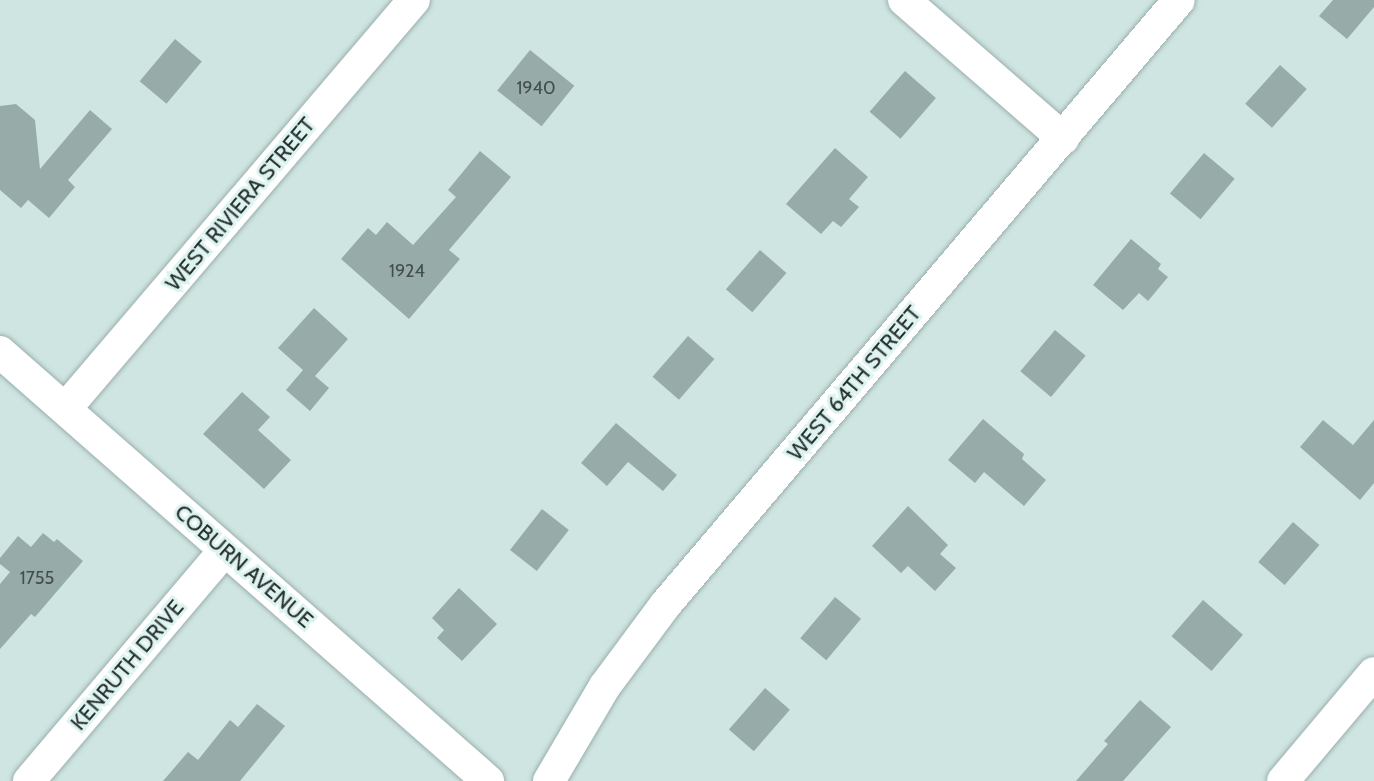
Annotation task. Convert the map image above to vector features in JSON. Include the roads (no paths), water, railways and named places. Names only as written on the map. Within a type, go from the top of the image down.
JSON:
[{"type":"street","name":"WEST RIVIERA STREET","points":[[66,408],[414,0]]},
{"type":"street","points":[[904,0],[1063,138]]},
{"type":"street","name":"WEST 64TH STREET","points":[[549,781],[605,686],[666,604],[1179,0]]},
{"type":"street","name":"COBURN AVENUE","points":[[0,352],[488,781]]},
{"type":"street","name":"KENRUTH DRIVE","points":[[29,781],[225,550]]},
{"type":"street","points":[[1283,781],[1374,673]]}]
